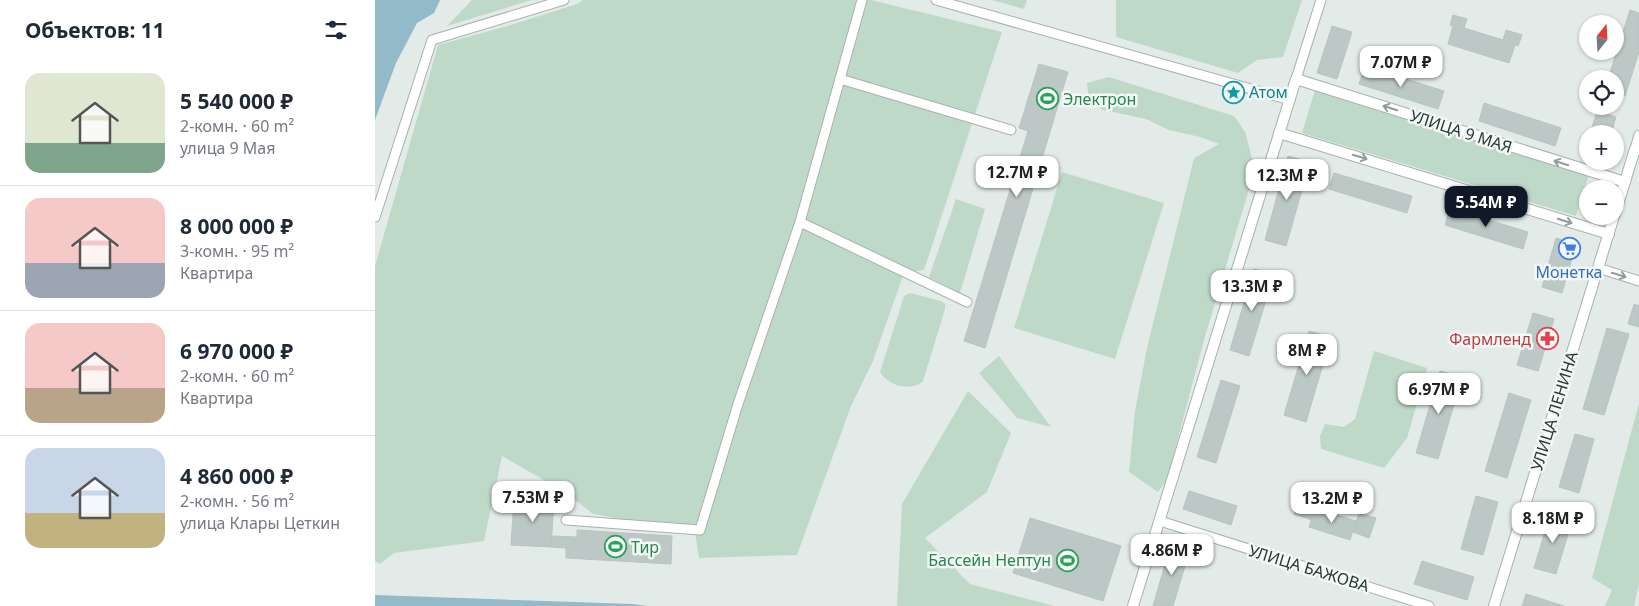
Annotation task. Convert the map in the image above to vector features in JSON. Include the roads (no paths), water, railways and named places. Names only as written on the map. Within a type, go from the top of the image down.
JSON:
[{"type":"street","points":[[375,217],[432,40],[564,0]]},
{"type":"street","points":[[566,520],[700,530],[738,404],[799,222],[863,0]]},
{"type":"street","points":[[936,0],[1290,100]]},
{"type":"street","points":[[1133,606],[1321,0]]},
{"type":"street","points":[[840,79],[1011,130]]},
{"type":"street","name":"УЛИЦА 9 МАЯ","points":[[1296,79],[1625,182]]},
{"type":"street","points":[[1279,133],[1609,234]]},
{"type":"street","name":"УЛИЦА ЛЕНИНА","points":[[1624,185],[1637,149],[1639,136]]},
{"type":"street","points":[[799,222],[967,302]]},
{"type":"street","name":"УЛИЦА ЛЕНИНА","points":[[1494,606],[1612,225]]},
{"type":"street","points":[[1598,268],[1639,281]]},
{"type":"street","name":"УЛИЦА БАЖОВА","points":[[1159,522],[1429,606]]},
{"type":"water","points":[[375,0],[440,0],[434,13],[417,23],[396,63],[375,120]]},
{"type":"water","points":[[375,595],[632,604],[649,606],[375,606]]},
{"type":"place","name":"Атом","points":[[1233,92]]},
{"type":"place","name":"Электрон","points":[[1047,99]]},
{"type":"place","name":"Монетка","points":[[1569,248]]},
{"type":"place","name":"Фармленд","points":[[1547,339]]},
{"type":"place","name":"Тир","points":[[615,547]]},
{"type":"place","name":"Бассейн Нептун","points":[[1067,560]]}]
